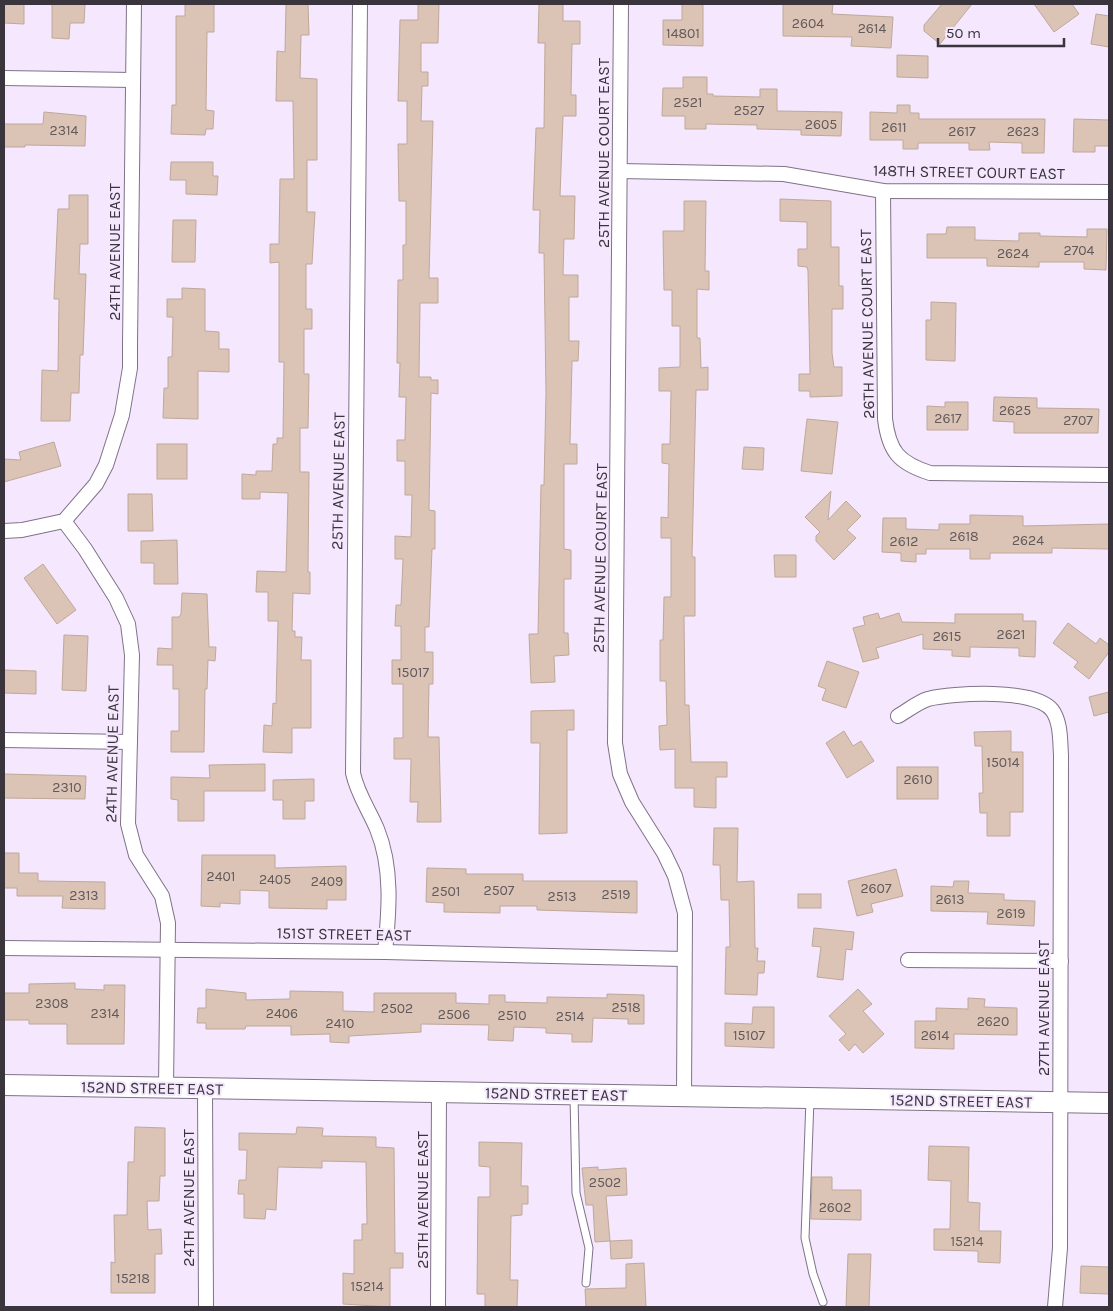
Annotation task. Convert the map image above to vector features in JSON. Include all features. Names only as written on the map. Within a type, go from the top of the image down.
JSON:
[{"type":"main road","name":"152ND STREET EAST","points":[[4,1086],[1109,1103]]},
{"type":"street","name":"24TH AVENUE EAST","points":[[134,4],[130,368],[122,415],[106,465],[88,492],[64,521],[85,549],[116,598],[128,624],[132,655],[128,824],[136,855],[162,896],[168,923],[166,1087]]},
{"type":"street","name":"25TH AVENUE EAST","points":[[360,4],[353,772],[355,784],[377,829],[385,852],[388,873],[385,952]]},
{"type":"street","name":"25TH AVENUE COURT EAST","points":[[621,4],[615,743],[620,774],[632,802],[664,853],[675,876],[685,913],[683,959],[684,1096]]},
{"type":"street","points":[[4,78],[133,80]]},
{"type":"street","name":"148TH STREET COURT EAST","points":[[620,171],[784,174],[883,191],[1109,192]]},
{"type":"street","name":"26TH AVENUE COURT EAST","points":[[883,191],[884,419],[890,443],[904,463],[930,473],[1109,475]]},
{"type":"street","points":[[4,531],[22,530],[64,521]]},
{"type":"street","name":"27TH AVENUE EAST","points":[[898,716],[926,700],[948,695],[1025,697],[1036,700],[1052,710],[1058,722],[1061,755],[1060,1248],[1055,1307]]},
{"type":"street","points":[[4,740],[130,742]]},
{"type":"street","name":"151ST STREET EAST","points":[[4,948],[385,952],[683,959]]},
{"type":"street","points":[[908,960],[1061,961]]},
{"type":"street","name":"24TH AVENUE EAST","points":[[205,1089],[206,1307]]},
{"type":"street","name":"25TH AVENUE EAST","points":[[438,1307],[439,1093]]},
{"type":"lane","points":[[574,1095],[576,1193],[589,1248],[586,1283]]},
{"type":"lane","points":[[810,1098],[805,1238],[813,1274],[823,1302]]},
{"type":"building","points":[[4,4],[24,4],[24,24],[4,23]]},
{"type":"building","points":[[52,4],[85,4],[84,23],[70,23],[69,39],[52,38]]},
{"type":"building","points":[[185,4],[214,4],[214,32],[207,32],[206,110],[214,111],[213,129],[206,129],[205,135],[171,134],[172,105],[176,105],[176,16],[185,16]]},
{"type":"building","points":[[286,4],[308,4],[309,35],[301,35],[300,78],[317,79],[317,160],[307,160],[307,212],[315,212],[312,264],[306,264],[306,309],[312,309],[312,329],[304,329],[304,374],[309,374],[308,428],[300,428],[300,472],[309,472],[308,572],[310,572],[310,594],[293,593],[292,631],[295,631],[295,637],[302,637],[301,660],[311,660],[311,728],[292,728],[292,753],[263,752],[264,725],[272,726],[273,703],[276,704],[278,621],[268,621],[268,592],[256,592],[257,571],[286,572],[288,493],[260,492],[260,499],[242,499],[242,474],[256,475],[256,471],[272,471],[273,444],[277,444],[277,438],[283,438],[284,362],[279,362],[279,262],[270,263],[270,244],[279,244],[280,179],[294,179],[293,101],[276,101],[277,51],[285,52]]},
{"type":"building","points":[[418,4],[439,4],[438,43],[421,43],[421,72],[428,72],[428,86],[422,86],[421,121],[433,121],[429,278],[438,278],[438,303],[420,303],[419,377],[431,377],[431,380],[438,380],[438,394],[431,393],[429,510],[435,511],[435,549],[432,549],[429,627],[425,627],[425,652],[433,652],[433,684],[429,684],[428,737],[439,737],[441,822],[417,822],[418,802],[410,802],[411,759],[394,759],[394,738],[403,738],[403,684],[392,684],[392,660],[401,660],[401,626],[395,626],[396,605],[401,605],[403,559],[395,559],[395,536],[411,537],[412,495],[405,495],[405,461],[397,461],[397,440],[405,440],[406,397],[399,397],[400,363],[397,363],[398,280],[403,280],[403,245],[406,245],[406,201],[399,201],[398,144],[407,144],[407,101],[398,101],[400,20],[418,20]]},
{"type":"building","points":[[539,4],[563,4],[563,21],[580,21],[580,44],[572,44],[571,95],[576,95],[576,116],[563,116],[560,196],[575,196],[574,239],[564,239],[563,275],[578,275],[578,297],[569,297],[569,341],[579,341],[578,361],[572,361],[570,444],[577,444],[577,464],[564,464],[564,549],[571,550],[571,579],[564,579],[564,633],[568,633],[569,655],[554,656],[555,682],[531,683],[529,634],[538,634],[541,485],[544,485],[546,393],[544,253],[539,253],[540,210],[533,210],[536,128],[544,128],[545,43],[538,43]]},
{"type":"building","points":[[682,4],[703,4],[703,46],[663,45],[663,20],[682,20]]},
{"type":"building","points":[[783,4],[833,4],[832,14],[893,17],[891,48],[851,46],[852,37],[783,36]]},
{"type":"building","points":[[942,4],[972,4],[940,44],[924,31],[924,25]]},
{"type":"building","points":[[1034,4],[1072,4],[1079,14],[1054,32]]},
{"type":"building","points":[[1096,14],[1109,16],[1109,47],[1091,44]]},
{"type":"building","points":[[897,55],[928,56],[928,78],[897,77]]},
{"type":"building","points":[[683,77],[707,77],[707,94],[713,94],[713,96],[760,97],[760,89],[777,89],[777,111],[842,112],[841,136],[801,135],[801,130],[757,129],[757,125],[706,124],[706,129],[685,129],[685,116],[662,116],[663,88],[683,88]]},
{"type":"building","points":[[897,105],[910,105],[910,113],[919,113],[919,119],[1045,119],[1044,153],[1022,153],[1022,143],[989,142],[990,150],[969,150],[969,143],[918,143],[918,149],[903,149],[903,140],[870,140],[870,112],[897,113]]},
{"type":"building","points":[[44,112],[86,116],[85,146],[25,145],[25,147],[4,147],[4,124],[43,124]]},
{"type":"building","points":[[1074,119],[1109,120],[1109,146],[1095,146],[1095,152],[1073,152]]},
{"type":"building","points":[[171,162],[213,162],[213,176],[218,176],[217,195],[186,194],[186,180],[170,180]]},
{"type":"building","points":[[69,195],[88,195],[88,244],[80,244],[79,274],[86,274],[83,355],[80,355],[79,393],[71,393],[70,421],[41,421],[42,370],[58,371],[59,299],[54,299],[58,209],[69,209]]},
{"type":"building","points":[[780,199],[831,201],[831,247],[839,247],[839,286],[843,286],[843,309],[832,309],[832,353],[834,367],[842,367],[842,396],[810,397],[810,391],[799,391],[799,374],[810,374],[808,271],[807,267],[798,266],[798,249],[807,249],[807,222],[780,221]]},
{"type":"building","points":[[684,201],[706,201],[705,271],[709,271],[709,290],[697,289],[697,338],[700,338],[701,368],[708,367],[708,390],[696,390],[692,557],[695,557],[695,616],[684,616],[685,705],[689,705],[691,762],[727,762],[727,777],[716,777],[716,808],[694,807],[694,788],[675,788],[675,749],[660,750],[659,726],[667,725],[666,681],[660,681],[660,640],[663,640],[664,597],[671,597],[671,538],[661,538],[661,517],[668,518],[669,464],[662,463],[662,444],[670,444],[671,391],[659,391],[659,368],[680,367],[680,326],[672,326],[672,290],[664,290],[663,231],[684,231]]},
{"type":"building","points":[[173,220],[196,220],[195,262],[172,262]]},
{"type":"building","points":[[947,227],[975,227],[975,240],[1019,241],[1019,233],[1040,233],[1040,236],[1087,237],[1087,229],[1107,229],[1106,270],[1084,269],[1084,262],[1039,262],[1039,267],[987,266],[987,258],[927,258],[927,234],[946,234]]},
{"type":"building","points":[[182,288],[205,289],[205,331],[219,332],[219,349],[229,349],[229,372],[198,371],[198,419],[163,418],[164,388],[168,388],[168,357],[172,357],[173,317],[167,317],[167,299],[182,299]]},
{"type":"building","points":[[931,302],[956,303],[955,361],[926,360],[926,320],[931,320]]},
{"type":"building","points":[[994,397],[1037,398],[1037,408],[1099,409],[1098,433],[1014,433],[1014,422],[993,421]]},
{"type":"building","points":[[945,402],[968,402],[968,430],[927,430],[927,406],[945,407]]},
{"type":"building","points":[[807,419],[838,422],[832,474],[801,471]]},
{"type":"building","points":[[54,442],[61,466],[4,482],[4,459],[21,460],[19,452]]},
{"type":"building","points":[[157,444],[187,444],[187,479],[157,479]]},
{"type":"building","points":[[744,447],[764,448],[763,470],[742,469]]},
{"type":"building","points":[[831,491],[828,520],[846,501],[861,516],[847,530],[856,538],[834,560],[816,541],[816,536],[820,532],[805,517]]},
{"type":"building","points":[[128,494],[152,494],[153,531],[128,531]]},
{"type":"building","points":[[970,515],[1023,516],[1023,526],[1109,524],[1109,549],[1052,548],[1052,553],[990,553],[990,559],[970,559],[970,549],[926,549],[926,554],[916,554],[916,562],[901,561],[901,553],[882,552],[883,518],[906,518],[906,529],[939,530],[939,524],[970,524]]},
{"type":"building","points":[[177,540],[178,584],[154,584],[154,563],[141,563],[141,541]]},
{"type":"building","points":[[774,555],[796,555],[796,577],[775,577]]},
{"type":"building","points":[[43,564],[76,610],[57,624],[24,578]]},
{"type":"building","points":[[182,593],[207,594],[209,647],[216,647],[215,661],[208,660],[207,689],[205,689],[204,752],[171,752],[171,731],[179,731],[179,689],[173,689],[173,665],[157,665],[158,648],[172,649],[172,617],[179,617],[181,614]]},
{"type":"building","points":[[878,613],[880,619],[899,613],[902,622],[955,623],[955,614],[1023,614],[1023,621],[1036,621],[1035,657],[1019,656],[1019,648],[970,647],[970,657],[952,656],[952,650],[923,649],[923,634],[876,648],[879,658],[863,662],[853,628],[865,625],[863,617]]},
{"type":"building","points":[[1068,623],[1096,644],[1100,638],[1109,645],[1109,652],[1089,679],[1074,667],[1078,662],[1053,643]]},
{"type":"building","points":[[64,635],[88,636],[86,691],[62,690]]},
{"type":"building","points":[[827,661],[859,672],[846,708],[822,700],[826,689],[818,686]]},
{"type":"building","points":[[4,670],[36,671],[36,694],[4,693]]},
{"type":"building","points":[[1109,692],[1109,712],[1094,716],[1089,697]]},
{"type":"building","points":[[574,710],[574,730],[567,730],[567,833],[539,834],[540,743],[531,743],[531,711]]},
{"type":"building","points":[[844,731],[853,746],[861,741],[874,761],[847,778],[826,743]]},
{"type":"building","points":[[1011,731],[1011,752],[1023,752],[1023,812],[1010,812],[1010,836],[987,836],[987,813],[980,813],[979,793],[983,793],[982,746],[975,746],[974,732]]},
{"type":"building","points":[[265,764],[265,791],[204,791],[204,821],[178,821],[178,800],[171,799],[171,777],[210,778],[209,765]]},
{"type":"building","points":[[897,767],[938,767],[938,799],[897,799]]},
{"type":"building","points":[[4,774],[86,776],[85,799],[4,798]]},
{"type":"building","points":[[314,779],[314,801],[305,801],[305,819],[283,819],[283,800],[273,800],[273,780]]},
{"type":"building","points":[[714,828],[738,828],[737,882],[754,881],[755,948],[758,948],[757,961],[765,961],[764,973],[758,973],[757,995],[725,994],[726,947],[730,947],[729,900],[721,900],[720,865],[713,865]]},
{"type":"building","points":[[4,853],[19,853],[19,873],[38,873],[38,881],[105,882],[105,909],[62,908],[63,896],[17,896],[17,888],[4,888]]},
{"type":"building","points":[[202,855],[275,855],[275,868],[346,866],[346,900],[327,900],[327,909],[269,908],[269,891],[240,890],[240,904],[220,903],[220,907],[201,906]]},
{"type":"building","points":[[427,868],[466,869],[466,874],[523,874],[523,881],[637,881],[637,913],[537,910],[537,906],[500,906],[500,913],[444,912],[444,903],[426,902]]},
{"type":"building","points":[[896,869],[903,896],[871,904],[873,912],[857,916],[848,881]]},
{"type":"building","points":[[954,881],[969,881],[968,893],[1004,894],[1004,900],[1035,901],[1034,926],[987,924],[988,912],[931,911],[931,886],[953,887]]},
{"type":"building","points":[[798,894],[821,894],[821,908],[798,908]]},
{"type":"building","points":[[814,928],[854,932],[852,950],[846,949],[843,980],[817,977],[821,947],[812,946]]},
{"type":"building","points":[[75,983],[75,989],[104,990],[104,985],[125,985],[124,1044],[67,1044],[67,1024],[29,1024],[29,1020],[4,1020],[4,993],[29,993],[29,984]]},
{"type":"building","points":[[206,989],[246,993],[246,1000],[290,999],[290,991],[343,992],[343,1011],[374,1012],[374,993],[456,993],[456,1003],[489,1004],[489,995],[505,995],[505,1002],[547,1003],[547,997],[607,998],[607,994],[644,995],[644,1024],[628,1024],[628,1019],[593,1018],[592,1042],[572,1042],[572,1034],[546,1033],[546,1028],[514,1027],[513,1041],[488,1040],[489,1025],[421,1024],[421,1032],[349,1036],[349,1043],[330,1042],[330,1034],[291,1035],[291,1026],[246,1026],[245,1029],[206,1029],[206,1023],[197,1023],[198,1008],[206,1008]]},
{"type":"building","points":[[858,989],[872,1004],[863,1011],[884,1034],[863,1053],[855,1044],[849,1051],[839,1040],[846,1034],[829,1016]]},
{"type":"building","points":[[968,998],[985,999],[984,1007],[1017,1008],[1017,1035],[954,1034],[954,1049],[915,1048],[915,1021],[936,1021],[936,1008],[968,1009]]},
{"type":"building","points":[[753,1007],[774,1007],[774,1048],[725,1046],[725,1023],[752,1024]]},
{"type":"building","points":[[135,1127],[165,1128],[165,1176],[160,1176],[159,1201],[147,1201],[148,1230],[161,1229],[162,1254],[155,1254],[155,1293],[111,1293],[111,1262],[115,1263],[114,1215],[127,1215],[128,1162],[134,1162]]},
{"type":"building","points":[[297,1127],[323,1128],[322,1136],[376,1137],[376,1147],[394,1148],[395,1253],[403,1253],[403,1268],[390,1268],[390,1307],[343,1304],[343,1273],[354,1274],[354,1240],[362,1240],[362,1224],[367,1224],[366,1162],[322,1161],[322,1168],[278,1167],[276,1210],[266,1209],[265,1219],[244,1218],[244,1194],[238,1194],[239,1180],[246,1180],[247,1150],[239,1150],[239,1133],[296,1134]]},
{"type":"building","points":[[479,1142],[522,1143],[521,1186],[528,1186],[528,1204],[522,1204],[522,1215],[511,1216],[510,1280],[518,1280],[517,1307],[485,1307],[485,1294],[477,1294],[478,1197],[490,1197],[490,1167],[479,1166]]},
{"type":"building","points":[[929,1146],[969,1147],[968,1202],[980,1203],[979,1231],[1001,1231],[1000,1263],[978,1262],[978,1251],[934,1250],[934,1229],[950,1229],[951,1181],[928,1180]]},
{"type":"building","points":[[598,1167],[598,1170],[626,1168],[627,1195],[606,1196],[610,1241],[595,1242],[593,1205],[586,1205],[582,1168]]},
{"type":"building","points":[[812,1177],[832,1177],[832,1190],[861,1190],[861,1220],[811,1219]]},
{"type":"building","points":[[632,1240],[632,1258],[611,1259],[610,1241]]},
{"type":"building","points":[[848,1254],[871,1254],[869,1307],[846,1307]]},
{"type":"building","points":[[644,1263],[646,1307],[586,1307],[585,1289],[626,1288],[626,1264]]},
{"type":"building","points":[[1081,1266],[1109,1267],[1109,1294],[1080,1293]]}]
